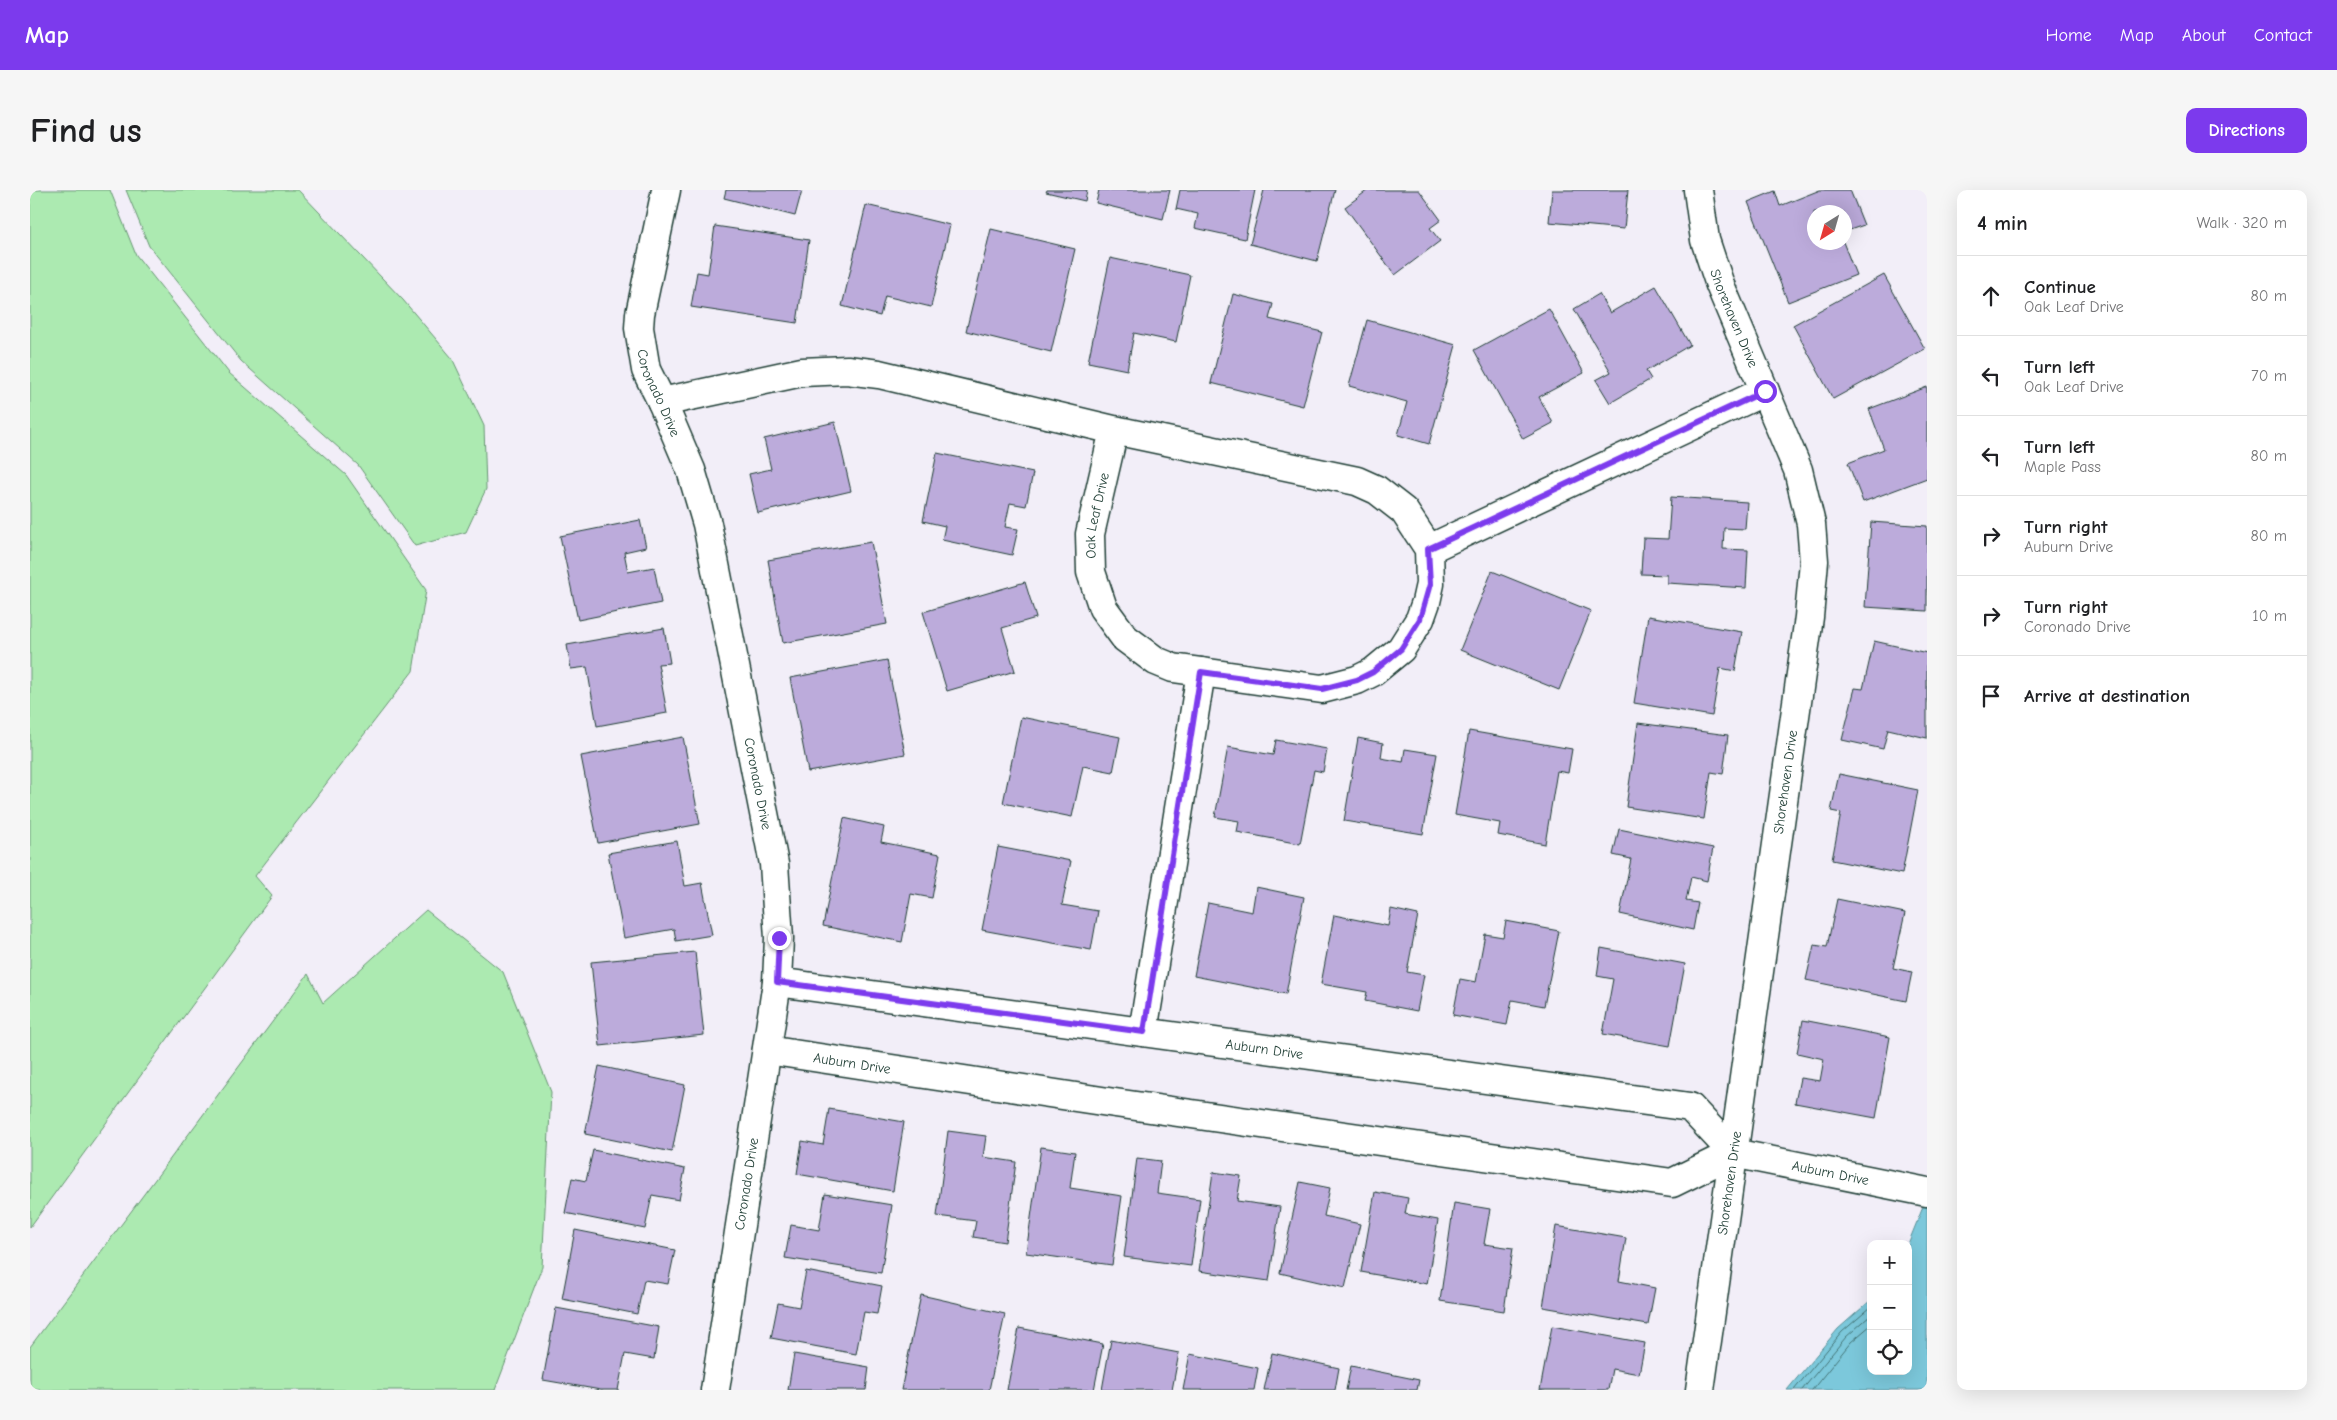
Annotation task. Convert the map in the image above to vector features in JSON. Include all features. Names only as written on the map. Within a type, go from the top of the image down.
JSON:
[{"type":"street","name":"Coronado Drive","points":[[666,190],[640,314],[639,328],[646,370],[691,470],[707,524],[774,864],[779,938],[777,982],[715,1390]]},
{"type":"street","name":"Shorehaven Drive","points":[[1698,190],[1705,240],[1720,285],[1798,470],[1811,524],[1814,561],[1809,617],[1700,1390]]},
{"type":"street","name":"Oak Leaf Drive","points":[[662,402],[802,372],[847,370],[879,374],[1114,430],[1357,481],[1377,490],[1404,511],[1428,549],[1430,584],[1420,619],[1401,649],[1373,672],[1357,680],[1322,689],[1173,668],[1139,650],[1113,624],[1096,590],[1091,572],[1090,534],[1114,430]]},
{"type":"street","points":[[1428,549],[1765,391]]},
{"type":"street","points":[[1144,1032],[1201,672]]},
{"type":"street","name":"Auburn Drive","points":[[777,982],[1690,1108],[1733,1153],[1922,1191]]},
{"type":"street","name":"Auburn Drive","points":[[767,1050],[1115,1104],[1672,1183],[1733,1153]]},
{"type":"green space","points":[[30,190],[110,190],[136,255],[229,373],[346,475],[426,590],[413,671],[255,876],[272,896],[30,1227]]},
{"type":"green space","points":[[126,190],[298,190],[403,300],[452,358],[484,426],[486,489],[466,532],[415,546],[358,465],[241,361],[149,246]]},
{"type":"green space","points":[[426,910],[503,972],[551,1092],[542,1267],[495,1390],[30,1390],[30,1347],[308,974],[323,1003]]},
{"type":"water","points":[[1927,1197],[1927,1390],[1787,1390],[1838,1329],[1867,1304],[1867,1375],[1912,1375],[1912,1240],[1910,1240]]},
{"type":"building","points":[[726,190],[802,190],[795,216],[724,198]]},
{"type":"building","points":[[1047,190],[1087,190],[1085,201],[1046,192]]},
{"type":"building","points":[[1099,190],[1170,190],[1163,219],[1096,203]]},
{"type":"building","points":[[1180,190],[1255,190],[1245,239],[1195,228],[1198,214],[1176,209]]},
{"type":"building","points":[[1264,190],[1335,190],[1317,261],[1250,244]]},
{"type":"building","points":[[1368,190],[1419,190],[1441,220],[1430,228],[1440,241],[1395,275],[1345,207]]},
{"type":"building","points":[[1552,190],[1628,190],[1624,229],[1549,222]]},
{"type":"building","points":[[1820,190],[1850,190],[1864,225],[1852,229],[1852,205],[1807,205],[1807,250],[1846,250],[1856,275],[1788,302],[1748,202],[1775,191],[1780,206]]},
{"type":"building","points":[[866,205],[950,225],[931,307],[885,296],[880,316],[842,306]]},
{"type":"building","points":[[715,226],[809,240],[797,323],[691,307],[697,272],[708,274]]},
{"type":"building","points":[[991,229],[1075,249],[1051,352],[966,331]]},
{"type":"building","points":[[1110,258],[1190,275],[1176,342],[1134,333],[1127,370],[1088,362]]},
{"type":"building","points":[[1884,275],[1925,349],[1833,399],[1793,325]]},
{"type":"building","points":[[1656,286],[1690,345],[1646,371],[1651,379],[1610,403],[1596,380],[1611,372],[1574,309],[1599,294],[1610,313]]},
{"type":"building","points":[[1233,294],[1273,304],[1269,319],[1322,332],[1303,406],[1211,383]]},
{"type":"building","points":[[1549,309],[1584,373],[1539,397],[1553,423],[1523,439],[1474,350]]},
{"type":"building","points":[[1367,320],[1456,345],[1429,444],[1398,435],[1407,402],[1349,386]]},
{"type":"building","points":[[1927,387],[1927,478],[1863,502],[1848,463],[1884,449],[1869,409]]},
{"type":"building","points":[[835,422],[851,491],[758,513],[749,474],[771,469],[764,439]]},
{"type":"building","points":[[937,453],[1033,473],[1026,506],[1010,503],[1005,527],[1018,529],[1012,555],[942,540],[945,526],[923,521]]},
{"type":"building","points":[[1671,497],[1747,502],[1745,529],[1724,528],[1723,549],[1748,550],[1746,588],[1667,583],[1667,575],[1641,574],[1643,538],[1668,539]]},
{"type":"building","points":[[640,520],[646,547],[624,552],[628,572],[654,567],[661,603],[578,620],[560,536]]},
{"type":"building","points":[[1871,522],[1927,526],[1927,611],[1865,607]]},
{"type":"building","points":[[871,542],[887,624],[783,643],[768,560]]},
{"type":"building","points":[[1492,571],[1591,611],[1559,690],[1460,650]]},
{"type":"building","points":[[1025,582],[1036,618],[1002,628],[1015,671],[947,691],[923,612]]},
{"type":"building","points":[[1648,616],[1742,632],[1735,671],[1720,668],[1712,716],[1634,703]]},
{"type":"building","points":[[664,628],[670,663],[658,664],[667,713],[597,726],[587,667],[571,669],[567,645]]},
{"type":"building","points":[[1874,641],[1927,653],[1927,738],[1888,729],[1883,749],[1842,740],[1855,688],[1863,689]]},
{"type":"building","points":[[887,660],[905,754],[808,772],[790,678]]},
{"type":"building","points":[[1021,717],[1120,737],[1113,772],[1083,766],[1072,817],[1003,803]]},
{"type":"building","points":[[1638,723],[1728,735],[1723,774],[1711,772],[1704,819],[1626,807]]},
{"type":"building","points":[[1469,731],[1572,749],[1568,773],[1557,771],[1545,844],[1498,835],[1500,823],[1455,815]]},
{"type":"building","points":[[683,737],[700,824],[598,843],[581,756]]},
{"type":"building","points":[[1358,738],[1383,743],[1381,758],[1403,762],[1405,749],[1437,754],[1423,834],[1344,821]]},
{"type":"building","points":[[1276,740],[1327,749],[1323,772],[1314,770],[1300,844],[1237,832],[1239,821],[1215,817],[1228,747],[1273,755]]},
{"type":"building","points":[[1839,774],[1918,790],[1902,874],[1832,860],[1841,813],[1831,811]]},
{"type":"building","points":[[844,818],[884,827],[881,842],[940,854],[932,898],[911,894],[902,942],[823,926]]},
{"type":"building","points":[[1619,829],[1713,848],[1707,881],[1691,877],[1686,901],[1698,903],[1693,930],[1620,914],[1631,859],[1613,855]]},
{"type":"building","points":[[677,841],[685,886],[702,883],[712,935],[676,941],[674,929],[624,938],[608,853]]},
{"type":"building","points":[[998,847],[1071,861],[1062,905],[1098,911],[1091,950],[982,930]]},
{"type":"building","points":[[1256,887],[1304,897],[1286,994],[1194,976],[1208,903],[1252,912]]},
{"type":"building","points":[[1837,899],[1905,913],[1893,968],[1912,972],[1906,1001],[1806,980],[1814,945],[1827,947]]},
{"type":"building","points":[[1391,909],[1418,915],[1407,972],[1424,975],[1417,1011],[1365,1001],[1367,992],[1321,984],[1334,915],[1388,926]]},
{"type":"building","points":[[1506,921],[1559,931],[1544,1006],[1512,1000],[1507,1025],[1453,1015],[1460,979],[1476,982],[1485,934],[1503,937]]},
{"type":"building","points":[[1601,948],[1685,964],[1670,1046],[1603,1034],[1613,979],[1597,976]]},
{"type":"building","points":[[695,952],[704,1035],[600,1046],[591,962]]},
{"type":"building","points":[[1803,1020],[1890,1037],[1876,1118],[1795,1103],[1800,1078],[1820,1081],[1824,1059],[1797,1053]]},
{"type":"building","points":[[599,1066],[685,1085],[672,1152],[585,1134]]},
{"type":"building","points":[[829,1109],[904,1122],[893,1191],[797,1174],[802,1141],[823,1145]]},
{"type":"building","points":[[948,1131],[986,1136],[983,1157],[1016,1162],[1005,1242],[973,1237],[976,1221],[937,1216]]},
{"type":"building","points":[[1041,1147],[1075,1152],[1070,1188],[1122,1196],[1112,1265],[1026,1253]]},
{"type":"building","points":[[593,1150],[685,1169],[679,1200],[652,1195],[645,1229],[565,1213],[572,1178],[586,1181]]},
{"type":"building","points":[[1137,1158],[1161,1161],[1157,1193],[1200,1199],[1191,1266],[1124,1257]]},
{"type":"building","points":[[1213,1172],[1241,1176],[1237,1201],[1280,1207],[1269,1281],[1199,1271]]},
{"type":"building","points":[[1300,1182],[1330,1188],[1324,1216],[1360,1224],[1345,1288],[1280,1273]]},
{"type":"building","points":[[1375,1192],[1408,1198],[1405,1214],[1438,1220],[1427,1284],[1361,1272]]},
{"type":"building","points":[[825,1194],[892,1205],[881,1273],[785,1258],[791,1225],[819,1230]]},
{"type":"building","points":[[1454,1203],[1490,1209],[1484,1244],[1513,1248],[1504,1311],[1440,1301]]},
{"type":"building","points":[[1556,1226],[1626,1238],[1619,1281],[1655,1288],[1648,1325],[1543,1307]]},
{"type":"building","points":[[575,1230],[675,1250],[668,1284],[644,1280],[637,1314],[562,1299]]},
{"type":"building","points":[[806,1271],[882,1286],[877,1314],[864,1312],[856,1354],[771,1338],[778,1303],[799,1307]]},
{"type":"building","points":[[921,1295],[1005,1314],[989,1390],[901,1390]]},
{"type":"building","points":[[556,1308],[659,1327],[654,1359],[625,1354],[618,1390],[601,1390],[543,1380]]},
{"type":"building","points":[[1552,1326],[1645,1343],[1639,1374],[1612,1369],[1608,1390],[1540,1390]]},
{"type":"building","points":[[1019,1328],[1103,1344],[1094,1390],[1007,1390]]},
{"type":"building","points":[[1111,1340],[1179,1353],[1172,1390],[1102,1390]]},
{"type":"building","points":[[1272,1353],[1339,1368],[1335,1390],[1264,1390]]},
{"type":"building","points":[[794,1354],[869,1367],[866,1390],[788,1390]]},
{"type":"building","points":[[1190,1354],[1258,1368],[1254,1390],[1183,1390]]},
{"type":"building","points":[[1351,1366],[1419,1380],[1417,1390],[1346,1390]]},
{"type":"route","points":[[779,938],[777,982],[1144,1032],[1201,672],[1322,689],[1357,680],[1373,672],[1401,649],[1420,619],[1430,584],[1428,549],[1765,391]]}]
